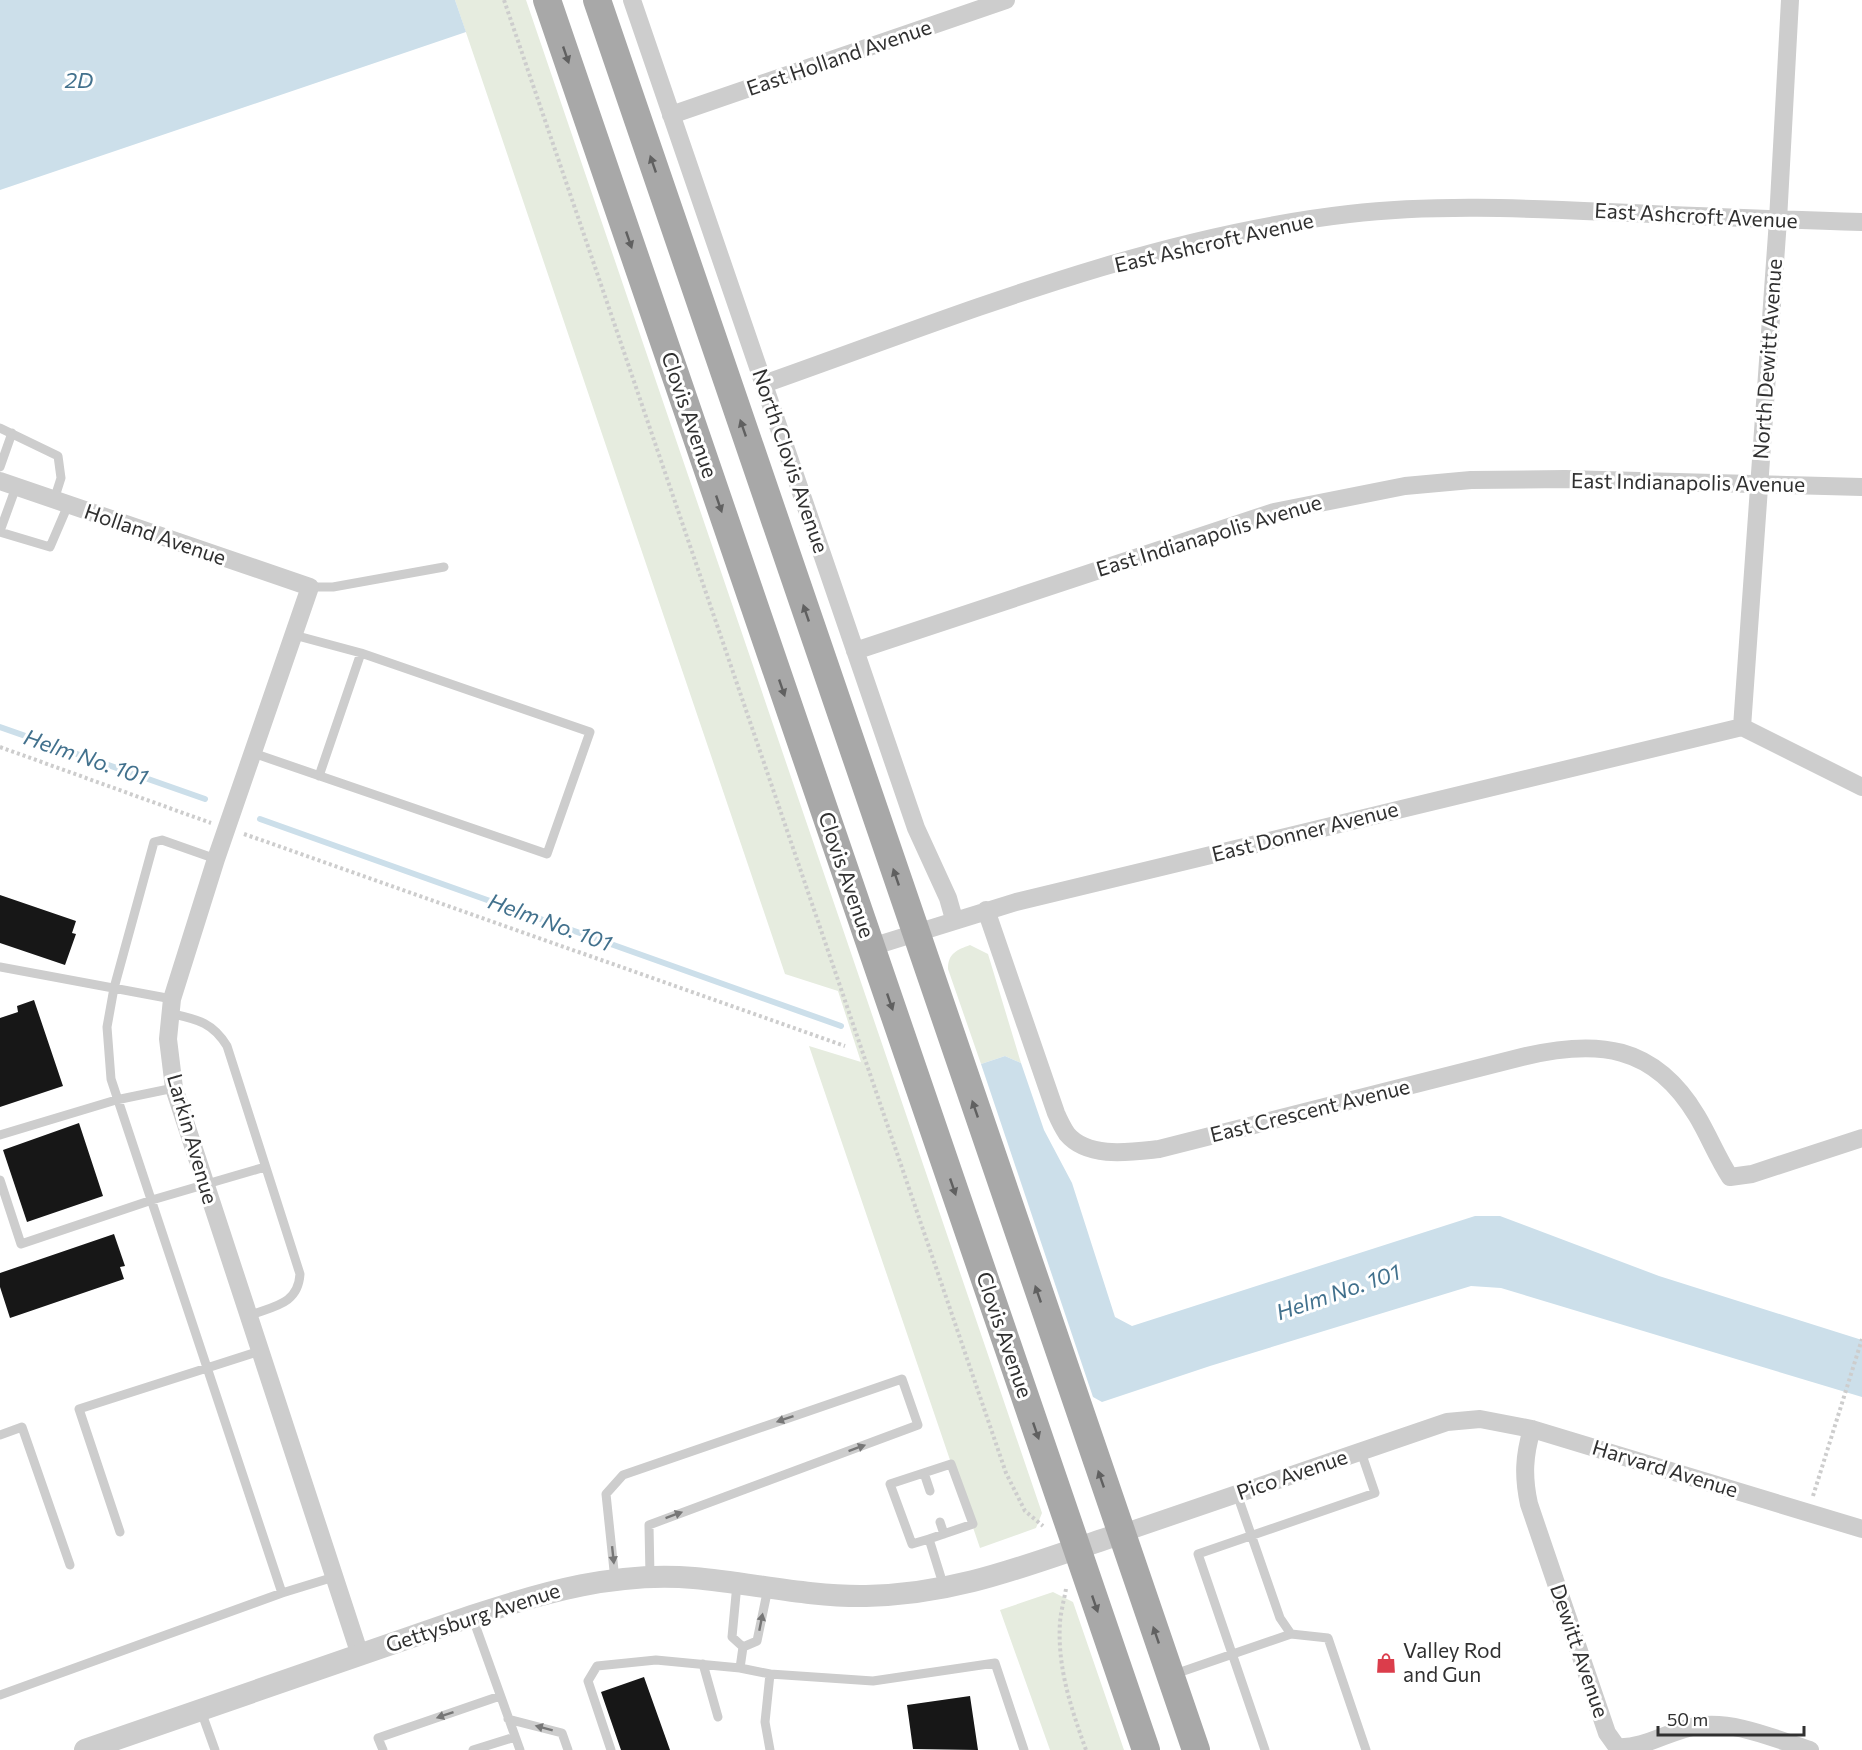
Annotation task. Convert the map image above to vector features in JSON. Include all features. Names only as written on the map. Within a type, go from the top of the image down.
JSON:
[{"type":"main road","name":"Clovis Avenue","points":[[547,0],[871,947],[1066,1552],[1146,1750]]},
{"type":"main road","points":[[597,0],[1120,1534],[1196,1750]]},
{"type":"street","name":"North Clovis Avenue","points":[[632,0],[916,828],[948,898],[954,919]]},
{"type":"street","name":"East Holland Avenue","points":[[671,115],[1006,0]]},
{"type":"street","name":"North Dewitt Avenue","points":[[1742,727],[1778,220],[1790,0]]},
{"type":"street","name":"East Ashcroft Avenue","points":[[764,384],[1078,276],[1207,240],[1283,223],[1427,207],[1504,207],[1862,222]]},
{"type":"street","name":"East Indianapolis Avenue","points":[[855,651],[1274,512],[1405,486],[1471,480],[1632,479],[1862,487]]},
{"type":"street","name":"Holland Avenue","points":[[8,484],[310,587]]},
{"type":"street","name":"Larkin Avenue","points":[[310,587],[216,859],[171,1006],[168,1039],[174,1088],[360,1655]]},
{"type":"street","name":"East Donner Avenue","points":[[871,947],[986,910],[1742,727]]},
{"type":"street","points":[[1742,727],[1862,787]]},
{"type":"street","name":"East Crescent Avenue","points":[[986,910],[1056,1113],[1068,1135],[1103,1152],[1159,1149],[1533,1054],[1589,1046],[1618,1051],[1647,1063],[1675,1085],[1697,1116],[1730,1177],[1752,1174],[1862,1138]]},
{"type":"street","name":"Pico Avenue","points":[[1120,1534],[1447,1422],[1465,1419]]},
{"type":"street","name":"Harvard Avenue","points":[[1465,1419],[1498,1421],[1532,1429],[1862,1529]]},
{"type":"street","name":"Dewitt Avenue","points":[[1532,1429],[1525,1452],[1524,1479],[1529,1504],[1607,1733],[1617,1748],[1636,1746],[1696,1726],[1714,1724],[1744,1730],[1810,1750]]},
{"type":"street","name":"Gettysburg Avenue","points":[[85,1750],[528,1597],[615,1580],[650,1577],[693,1578],[768,1588],[864,1596],[945,1589],[983,1581],[1120,1534]]},
{"type":"lane","points":[[0,428],[58,456],[61,503],[50,547],[0,531],[8,484]]},
{"type":"lane","points":[[0,467],[12,433]]},
{"type":"lane","points":[[310,587],[333,587],[444,567]]},
{"type":"lane","points":[[253,753],[547,854],[590,732],[361,653],[294,635]]},
{"type":"lane","points":[[319,776],[361,653]]},
{"type":"lane","points":[[216,859],[162,840],[154,842],[114,988],[107,1027],[111,1079],[116,1100],[152,1200],[282,1593]]},
{"type":"lane","points":[[0,968],[114,988],[171,1006],[201,1020],[219,1033],[227,1046],[300,1274],[299,1287],[292,1298],[248,1317]]},
{"type":"lane","points":[[0,1135],[116,1100],[174,1088]]},
{"type":"lane","points":[[0,1180],[21,1244],[152,1200],[265,1167]]},
{"type":"lane","points":[[120,1532],[79,1409],[260,1351]]},
{"type":"lane","points":[[615,1580],[606,1494],[623,1475],[902,1379],[918,1425],[649,1525],[650,1577]]},
{"type":"lane","points":[[0,1435],[22,1427],[70,1565]]},
{"type":"lane","points":[[1264,1750],[1198,1554],[1375,1493],[1361,1452]]},
{"type":"lane","points":[[951,1464],[973,1524],[912,1544],[890,1484],[924,1473],[951,1464]]},
{"type":"lane","points":[[924,1473],[930,1491]]},
{"type":"lane","points":[[1237,1494],[1280,1618],[1292,1634]]},
{"type":"lane","points":[[940,1522],[944,1534]]},
{"type":"lane","points":[[929,1539],[945,1589]]},
{"type":"lane","points":[[0,1695],[282,1593],[334,1577]]},
{"type":"lane","points":[[737,1584],[732,1637],[743,1647]]},
{"type":"lane","points":[[743,1647],[758,1641],[768,1588]]},
{"type":"lane","points":[[472,1616],[520,1750]]},
{"type":"lane","points":[[1170,1676],[1292,1634],[1328,1638],[1366,1750]]},
{"type":"lane","points":[[740,1668],[743,1647]]},
{"type":"lane","points":[[611,1750],[588,1682],[597,1666],[656,1660],[740,1668],[770,1674],[873,1681],[995,1663],[1024,1750]]},
{"type":"lane","points":[[703,1664],[718,1717]]},
{"type":"lane","points":[[770,1674],[765,1722],[770,1750]]},
{"type":"lane","points":[[383,1750],[378,1738],[500,1696]]},
{"type":"lane","points":[[201,1711],[215,1750]]},
{"type":"lane","points":[[508,1719],[562,1733],[568,1750]]},
{"type":"lane","points":[[473,1750],[515,1737]]},
{"type":"path","points":[[504,0],[1006,1473],[1025,1511],[1043,1525],[1066,1552],[1066,1590],[1060,1619],[1060,1660],[1071,1706],[1086,1750]]},
{"type":"path","points":[[0,747],[845,1046]]},
{"type":"path","points":[[1813,1497],[1847,1382],[1862,1340]]},
{"type":"shaded area","points":[[455,0],[526,0],[1042,1513],[1036,1528],[980,1548],[809,1046],[861,1062],[838,991],[785,974]]},
{"type":"shaded area","points":[[970,945],[988,954],[1021,1063],[1005,1056],[981,1064],[948,969],[952,956]]},
{"type":"shaded area","points":[[1053,1592],[1073,1602],[1124,1750],[1050,1750],[1000,1610]]},
{"type":"water","name":"2D","points":[[0,0],[455,0],[466,32],[0,190]]},
{"type":"water","points":[[1005,1056],[1021,1063],[1044,1130],[1072,1183],[1115,1317],[1132,1326],[1475,1216],[1500,1216],[1659,1276],[1862,1340],[1862,1397],[1501,1288],[1471,1286],[1210,1366],[1102,1402],[1093,1397],[981,1064]]},
{"type":"building","points":[[0,895],[76,921],[72,933],[76,934],[65,965],[0,943]]},
{"type":"building","points":[[34,1000],[63,1086],[0,1107],[0,1018],[18,1012],[17,1006]]},
{"type":"building","points":[[79,1123],[103,1196],[27,1222],[3,1150]]},
{"type":"building","points":[[114,1234],[125,1266],[120,1267],[124,1279],[10,1318],[0,1287],[0,1273]]},
{"type":"building","points":[[644,1677],[670,1750],[621,1750],[601,1692]]},
{"type":"building","points":[[970,1696],[978,1750],[913,1749],[907,1705]]},
{"type":"waterway","name":"Helm No. 101","points":[[0,727],[205,799]]},
{"type":"waterway","name":"Helm No. 101","points":[[260,819],[841,1026]]},
{"type":"place","name":"Valley Rod and Gun","points":[[1386,1663]]}]
